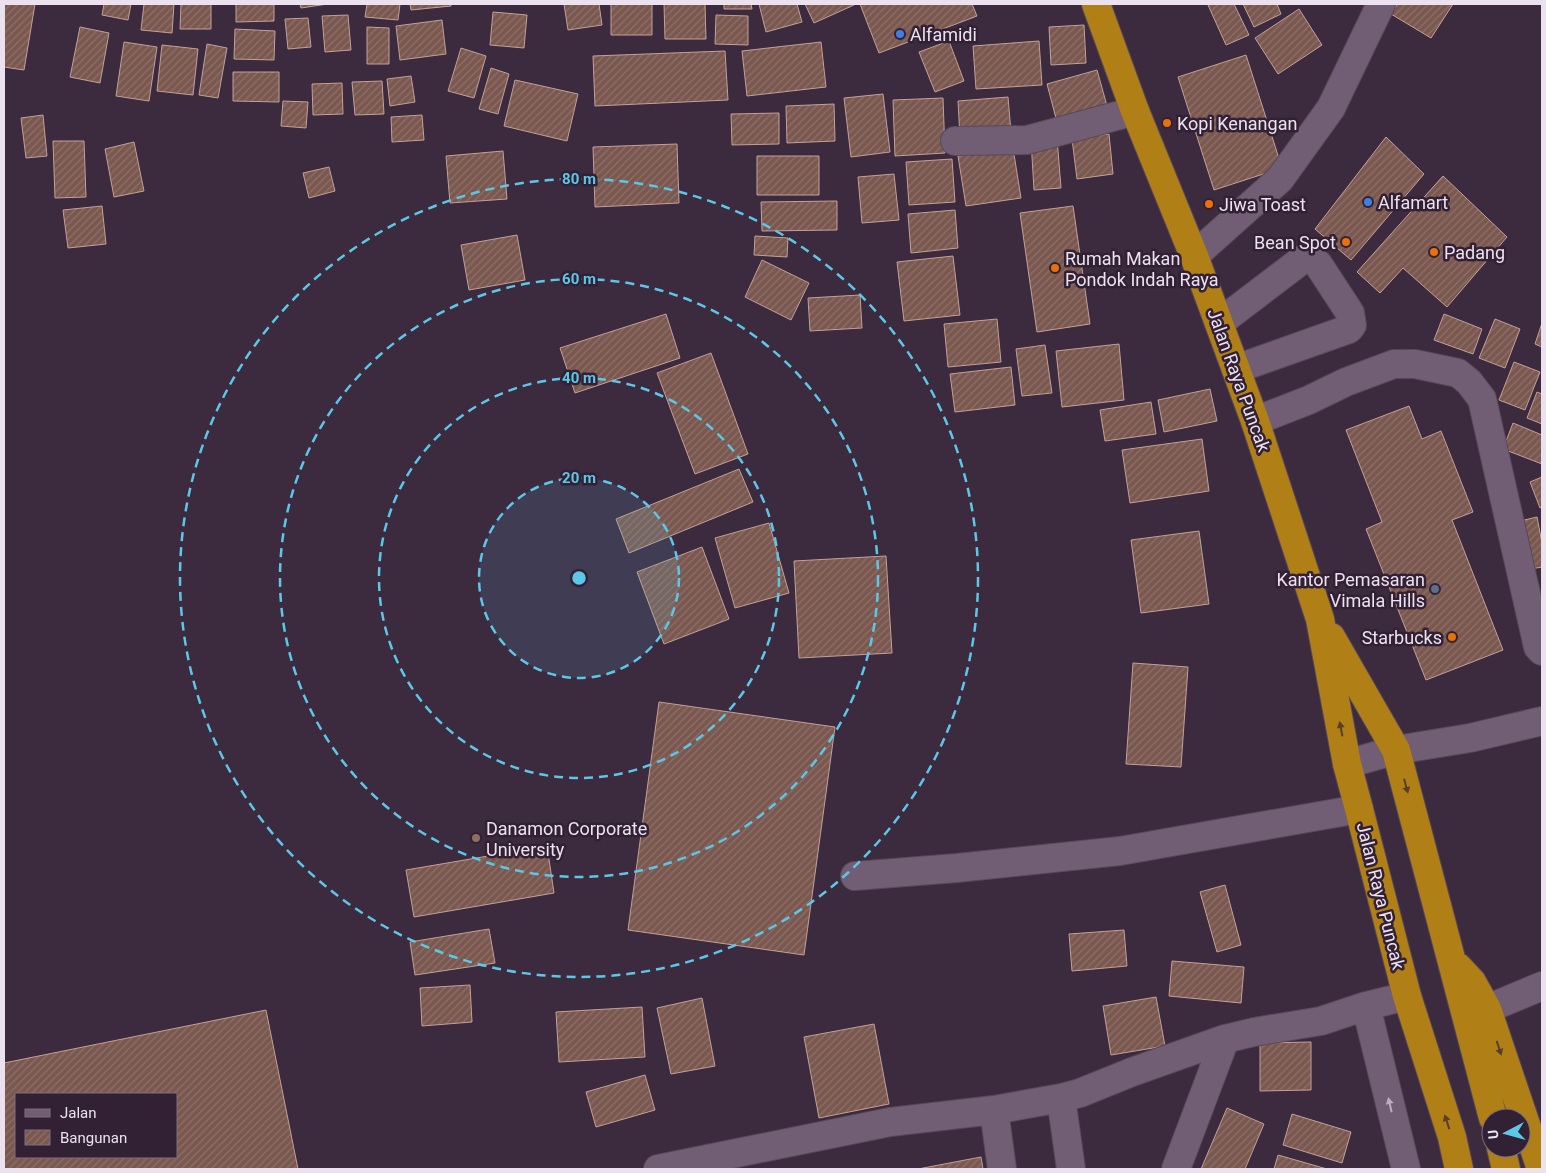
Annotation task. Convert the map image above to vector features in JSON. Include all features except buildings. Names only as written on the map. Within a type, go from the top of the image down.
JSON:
[{"type":"highway","name":"Jalan Raya Puncak","points":[[1096,4],[1135,111],[1194,256],[1255,421],[1320,619],[1347,764],[1407,996],[1452,1137],[1459,1169]]},
{"type":"highway","name":"Jalan Raya Puncak","points":[[1320,619],[1396,750],[1489,1108]]},
{"type":"highway","points":[[1452,961],[1472,982],[1487,1009],[1541,1169]]},
{"type":"street","points":[[1194,256],[1280,180],[1331,108],[1381,4]]},
{"type":"street","points":[[955,141],[1027,140],[1135,111]]},
{"type":"street","points":[[1219,323],[1303,259],[1309,258],[1318,264],[1350,313],[1352,325],[1349,329],[1236,369]]},
{"type":"street","points":[[1255,421],[1309,400],[1346,382],[1394,364],[1415,364],[1458,373],[1469,382],[1482,399],[1538,647],[1542,651]]},
{"type":"street","points":[[1347,764],[1396,750],[1470,738],[1542,721]]},
{"type":"street","points":[[856,876],[957,868],[1120,851],[1359,809]]},
{"type":"street","points":[[1487,1009],[1542,986]]},
{"type":"street","points":[[658,1169],[890,1122],[994,1110],[1061,1098],[1080,1093],[1132,1072],[1225,1039],[1254,1032],[1321,1021],[1366,1006],[1407,996]]},
{"type":"street","points":[[1366,1006],[1406,1169]]},
{"type":"street","points":[[1176,1169],[1225,1039]]},
{"type":"street","points":[[1061,1098],[1070,1169]]},
{"type":"street","points":[[994,1110],[1002,1169]]},
{"type":"place","name":"Alfamidi","points":[[900,34]]},
{"type":"place","name":"Kopi Kenangan","points":[[1167,123]]},
{"type":"place","name":"Alfamart","points":[[1368,202]]},
{"type":"place","name":"Jiwa Toast","points":[[1209,204]]},
{"type":"place","name":"Bean Spot","points":[[1346,242]]},
{"type":"place","name":"Padang","points":[[1434,252]]},
{"type":"place","name":"Rumah Makan Pondok Indah Raya","points":[[1055,268]]},
{"type":"place","name":"Kantor Pemasaran Vimala Hills","points":[[1435,589]]},
{"type":"place","name":"Starbucks","points":[[1452,637]]},
{"type":"place","name":"Danamon Corporate University","points":[[476,838]]}]
